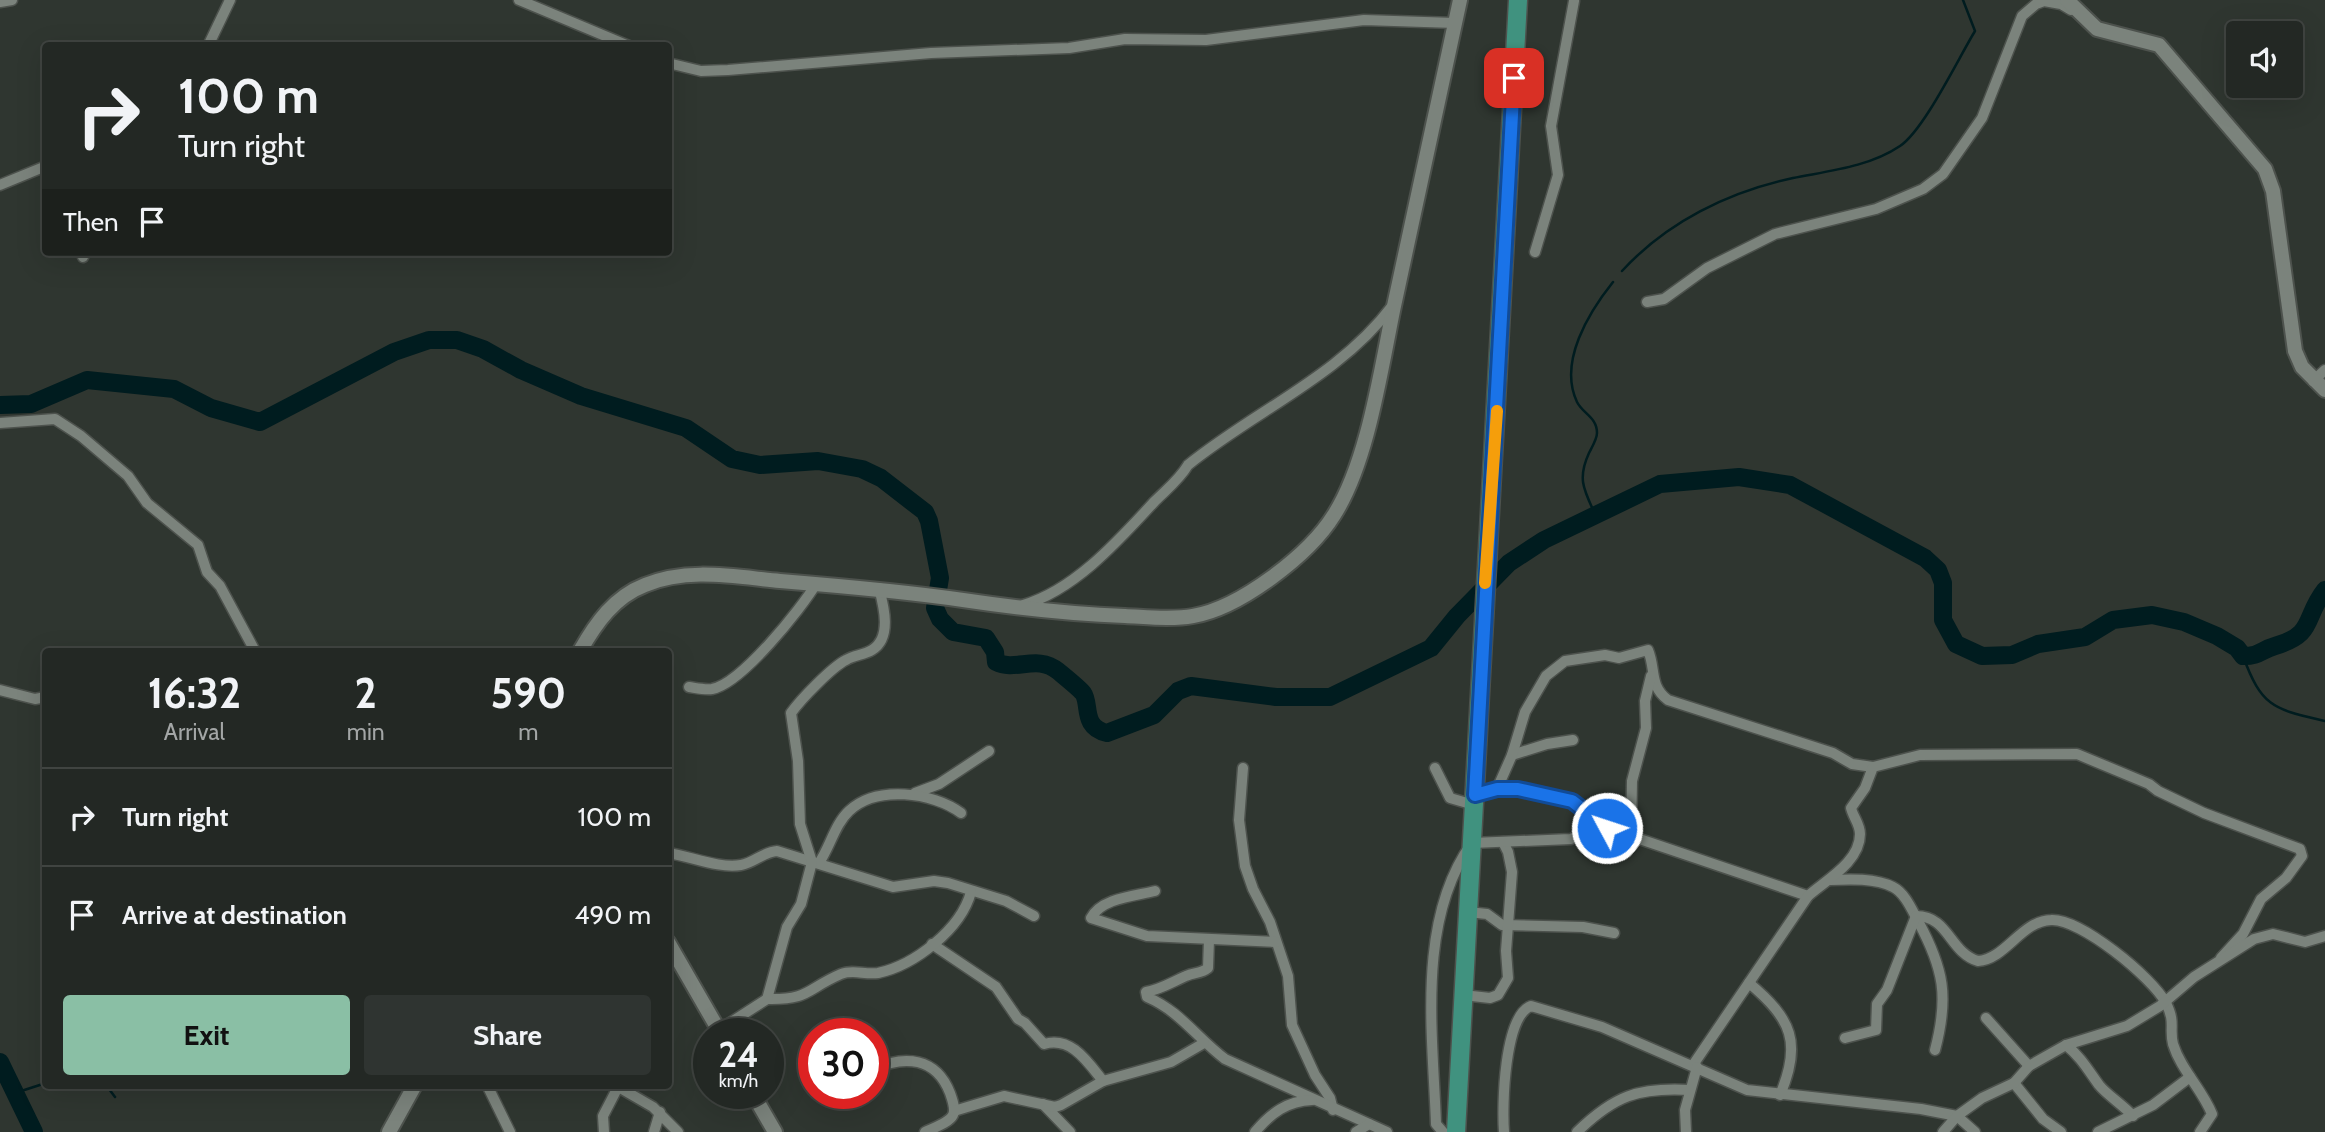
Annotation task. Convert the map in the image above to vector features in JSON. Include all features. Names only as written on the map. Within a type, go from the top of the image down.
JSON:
[{"type":"highway","points":[[1456,1132],[1518,0]]},
{"type":"street","points":[[0,2],[12,0]]},
{"type":"street","points":[[210,42],[230,0]]},
{"type":"street","points":[[519,0],[619,42]]},
{"type":"street","points":[[582,648],[605,614],[620,599],[655,581],[704,574],[879,588],[1013,608],[1104,615],[1194,616],[1241,598],[1284,566],[1320,534],[1345,494],[1365,435],[1460,0]]},
{"type":"street","points":[[2067,0],[2081,15]]},
{"type":"street","points":[[1535,252],[1558,175],[1551,126],[1574,1]]},
{"type":"street","points":[[1647,302],[1664,299],[1707,268],[1775,234],[1877,209],[1923,189],[1943,174],[1982,118],[2022,16],[2036,4],[2045,1],[2062,4],[2105,32],[2159,45],[2265,169],[2273,191],[2295,351],[2313,381],[2325,390]]},
{"type":"street","points":[[672,64],[701,71],[741,70],[931,53],[1069,48],[1125,39],[1206,40],[1364,20],[1455,23]]},
{"type":"street","points":[[0,186],[42,168]]},
{"type":"street","points":[[1013,608],[1037,601],[1072,581],[1132,527],[1181,476],[1188,465],[1338,360],[1368,335],[1395,302]]},
{"type":"street","points":[[2313,381],[2325,370]]},
{"type":"street","points":[[0,423],[55,419],[81,436],[128,476],[147,503],[198,545],[207,572],[220,586],[254,648]]},
{"type":"street","points":[[690,687],[711,689],[723,684],[757,656],[797,614],[816,584]]},
{"type":"street","points":[[816,863],[800,824],[798,761],[789,720],[790,713],[802,697],[839,665],[872,650],[880,642],[884,627],[879,588]]},
{"type":"street","points":[[1497,789],[1533,694],[1546,676],[1565,661],[1605,655],[1619,658],[1648,650],[1651,676],[1657,689],[1668,700],[1833,753],[1852,764],[1873,767],[1920,755],[2077,754],[2149,783],[2158,791],[2204,813],[2300,849],[2302,856],[2294,868],[2261,899],[2243,934],[2221,958]]},
{"type":"street","points":[[1631,835],[1632,782],[1646,728],[1644,701],[1651,676]]},
{"type":"street","points":[[0,690],[35,699],[42,698]]},
{"type":"street","points":[[1512,755],[1524,749],[1573,740]]},
{"type":"street","points":[[904,796],[939,784],[989,751]]},
{"type":"street","points":[[1686,1132],[1683,1119],[1695,1066],[1808,896],[1830,880],[1847,861],[1859,841],[1859,825],[1851,808],[1865,788],[1873,767]]},
{"type":"street","points":[[1243,768],[1239,820],[1241,846],[1253,889],[1263,905],[1287,976],[1292,1025],[1333,1110]]},
{"type":"street","points":[[1436,768],[1450,798],[1474,800],[1497,789],[1518,789],[1572,801],[1607,828],[1808,896]]},
{"type":"street","points":[[767,999],[784,934],[801,904],[816,863],[849,811],[878,797],[904,796],[938,799],[961,813]]},
{"type":"street","points":[[1443,1132],[1436,1125],[1433,954],[1458,862],[1472,843],[1571,839],[1581,834],[1583,822],[1590,817]]},
{"type":"street","points":[[1464,995],[1490,998],[1502,990],[1508,978],[1506,950],[1511,862],[1503,842]]},
{"type":"street","points":[[672,854],[732,866],[744,865],[768,852],[777,851],[893,887],[938,881],[1006,901],[1034,916]]},
{"type":"street","points":[[1830,880],[1856,880],[1895,887],[1916,916],[1941,968],[1944,982],[1943,1013],[1935,1050]]},
{"type":"street","points":[[1155,891],[1101,906],[1091,918],[1147,936],[1276,942]]},
{"type":"street","points":[[740,1018],[767,999],[804,996],[849,972],[874,974],[889,970],[932,944],[965,911],[971,892]]},
{"type":"street","points":[[1468,912],[1487,914],[1500,925],[1583,927],[1614,933]]},
{"type":"street","points":[[1916,916],[1938,921],[1948,937],[1978,961],[1994,955],[2040,922],[2064,921],[2129,961],[2165,1002],[2174,1022],[2173,1042],[2212,1114],[2200,1132]]},
{"type":"street","points":[[1845,1038],[1875,1030],[1878,1004],[1887,990],[1916,916]]},
{"type":"street","points":[[1943,1132],[1957,1116],[1982,1098],[2014,1083],[2029,1066],[2066,1045],[2127,1026],[2165,1002],[2180,987],[2221,958],[2265,935],[2273,934],[2305,942],[2325,936]]},
{"type":"street","points":[[1209,940],[1208,968],[1146,995],[1184,1018],[1204,1043],[1247,1071],[1387,1132]]},
{"type":"street","points":[[932,944],[996,987],[1018,1019],[1026,1023],[1040,1041],[1044,1044],[1058,1040],[1066,1043],[1086,1060],[1103,1081]]},
{"type":"street","points":[[672,949],[712,1018]]},
{"type":"street","points":[[1749,983],[1774,1009],[1792,1042],[1791,1068],[1780,1095]]},
{"type":"street","points":[[1504,1132],[1503,1098],[1508,1059],[1519,1016],[1531,1006],[1602,1027],[1695,1066],[1736,1087],[1780,1095],[1872,1102],[1957,1116],[1975,1132]]},
{"type":"street","points":[[1986,1018],[2029,1066]]},
{"type":"street","points":[[954,1111],[1004,1096],[1061,1105],[1103,1081],[1171,1062],[1204,1043]]},
{"type":"street","points":[[2066,1045],[2082,1057],[2101,1088],[2116,1098],[2133,1116]]},
{"type":"street","points":[[889,1063],[904,1058],[923,1062],[946,1085],[954,1111],[950,1119],[925,1132]]},
{"type":"street","points":[[2098,1132],[2153,1105],[2190,1077]]},
{"type":"street","points":[[2014,1083],[2043,1119],[2061,1132]]},
{"type":"street","points":[[389,1132],[413,1089]]},
{"type":"street","points":[[489,1089],[510,1132]]},
{"type":"street","points":[[604,1132],[603,1116],[615,1089]]},
{"type":"street","points":[[621,1089],[660,1112],[678,1132]]},
{"type":"street","points":[[1577,1132],[1604,1106],[1622,1098],[1659,1089],[1690,1090]]},
{"type":"street","points":[[1255,1132],[1280,1108],[1294,1101],[1312,1100]]},
{"type":"street","points":[[1043,1104],[1070,1132]]},
{"type":"street","points":[[761,1109],[775,1132]]},
{"type":"street","points":[[654,1132],[660,1112]]},
{"type":"street","points":[[1356,1132],[1369,1124]]},
{"type":"waterway","points":[[1622,271],[1659,238],[1700,211],[1722,201],[1769,184],[1862,164],[1900,146],[1930,110],[1975,31],[1963,0]]},
{"type":"waterway","points":[[1595,514],[1583,484],[1583,470],[1597,433],[1592,419],[1577,402],[1571,371],[1574,354],[1586,323],[1613,282]]},
{"type":"waterway","points":[[0,405],[31,404],[87,380],[174,389],[211,408],[260,422],[394,352],[429,340],[457,340],[483,349],[521,370],[581,396],[686,428],[732,459],[760,465],[818,461],[862,469],[881,478],[925,512],[929,521],[940,578],[935,608],[940,619],[953,632],[986,638],[995,652],[996,662],[1004,665],[1042,664],[1058,671],[1083,693],[1093,726],[1107,733],[1154,715],[1178,691],[1191,686],[1276,697],[1330,697],[1431,648],[1457,616],[1509,563],[1544,540],[1660,484],[1739,477],[1790,485],[1925,558],[1938,570],[1943,583],[1943,620],[1956,644],[1982,656],[2012,655],[2038,644],[2085,637],[2113,620],[2152,615],[2184,622],[2217,636],[2237,648],[2243,656],[2253,655],[2297,636],[2307,624],[2325,590]]},
{"type":"waterway","points":[[2243,656],[2257,686],[2272,704],[2293,713],[2325,721]]},
{"type":"waterway","points":[[0,1062],[34,1132]]},
{"type":"waterway","points":[[15,1093],[42,1084]]},
{"type":"waterway","points":[[109,1089],[115,1097]]},
{"type":"slow traffic","points":[[1485,583],[1497,411]]},
{"type":"route","points":[[1514,78],[1475,795],[1497,789],[1518,789],[1572,801],[1607,828]]}]
